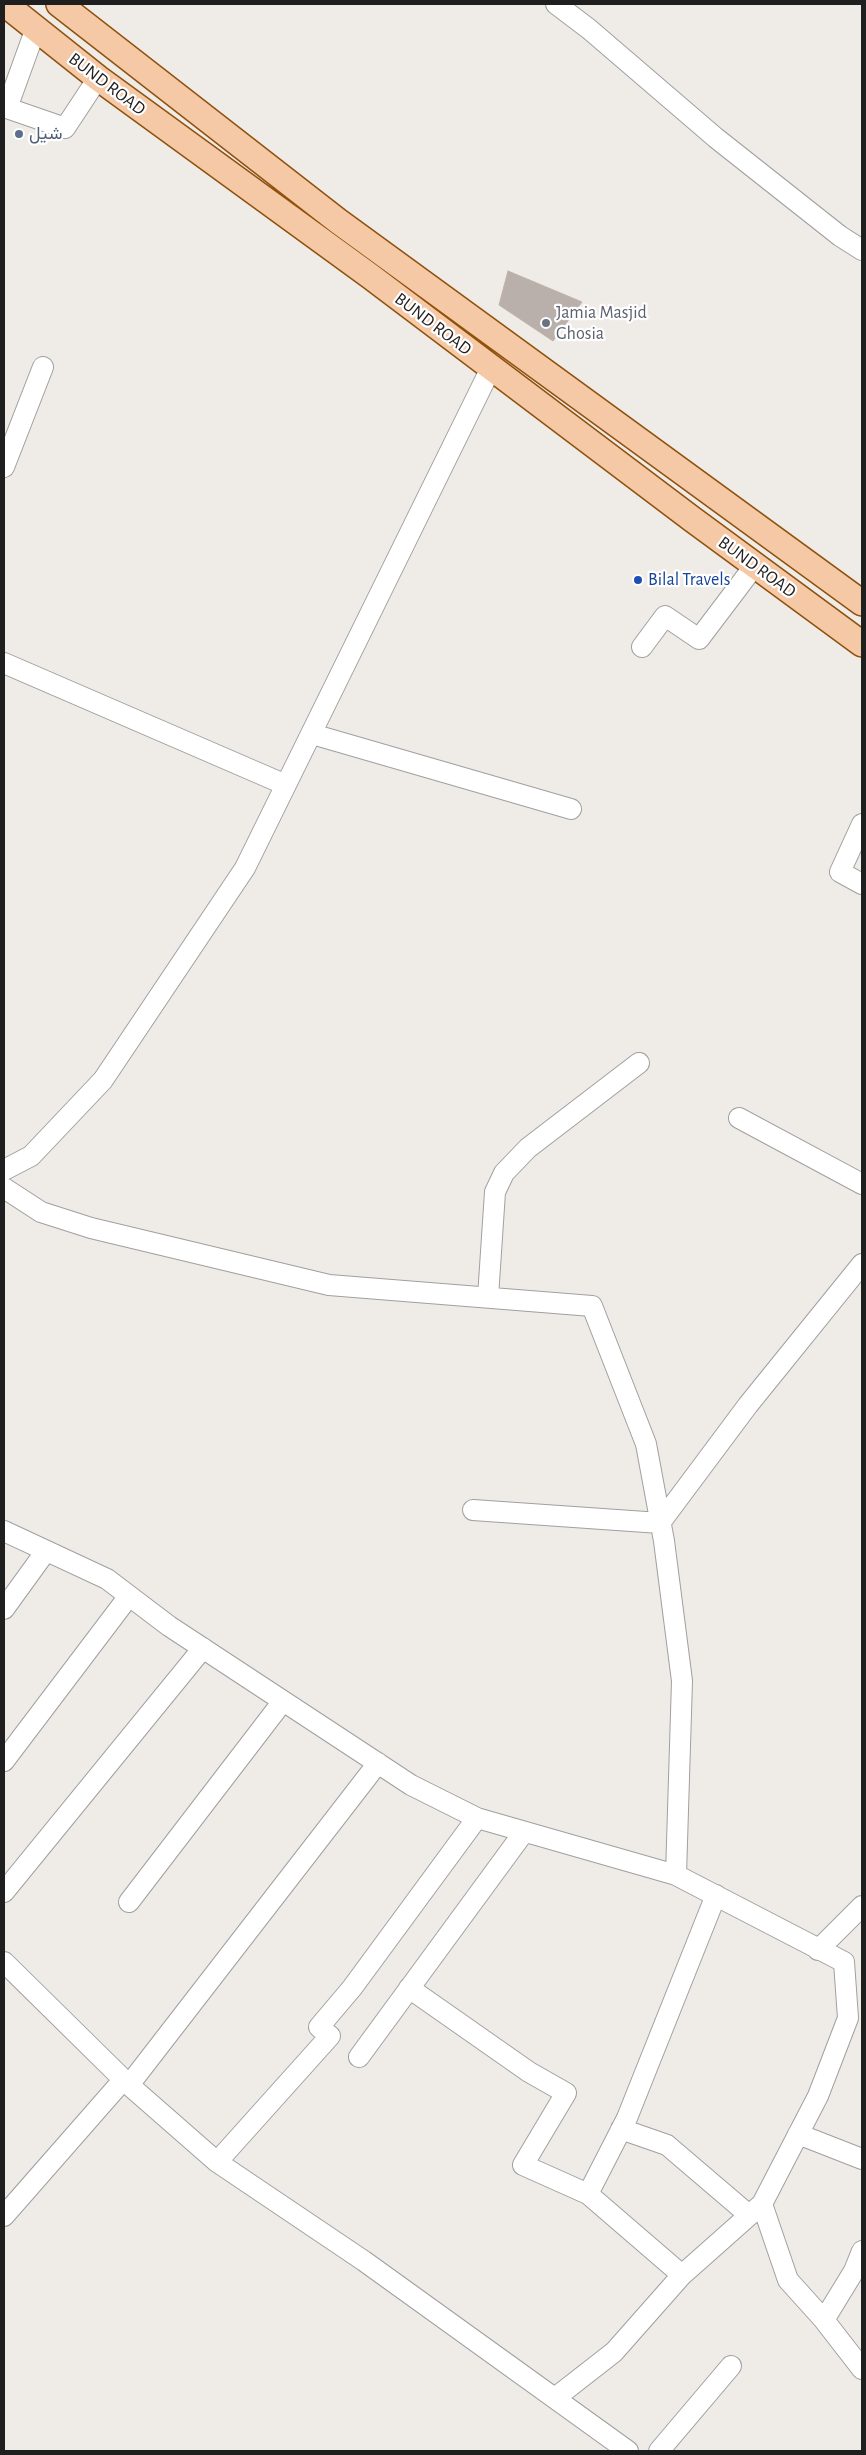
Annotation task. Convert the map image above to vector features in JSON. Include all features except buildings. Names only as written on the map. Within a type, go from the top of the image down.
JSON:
[{"type":"main road","name":"BUND ROAD","points":[[4,4],[98,78],[492,368],[862,644]]},
{"type":"main road","name":"BUND ROAD","points":[[59,4],[338,221],[862,602]]},
{"type":"main road","points":[[64,51],[86,25]]},
{"type":"street","points":[[556,4],[589,29],[716,138],[840,236],[862,250]]},
{"type":"street","points":[[36,28],[7,108],[65,128],[98,78]]},
{"type":"street","points":[[4,467],[42,368]]},
{"type":"street","points":[[4,1170],[31,1156],[103,1080],[245,868],[492,368]]},
{"type":"street","points":[[642,647],[665,616],[699,639],[755,565]]},
{"type":"street","points":[[4,663],[286,785]]},
{"type":"street","points":[[312,734],[571,809]]},
{"type":"street","points":[[862,824],[840,872],[862,884]]},
{"type":"street","points":[[488,1297],[495,1192],[504,1173],[528,1148],[639,1063]]},
{"type":"street","points":[[739,1118],[862,1184]]},
{"type":"street","points":[[4,1188],[41,1212],[91,1228],[329,1285],[592,1306],[646,1444],[660,1523],[682,1681],[676,1875]]},
{"type":"street","points":[[660,1523],[748,1405],[862,1264]]},
{"type":"street","points":[[473,1510],[660,1523]]},
{"type":"street","points":[[4,1531],[107,1580],[203,1648],[412,1785],[477,1818],[676,1875],[844,1962],[848,2018],[818,2096],[755,2209],[682,2275],[614,2352],[555,2398]]},
{"type":"street","points":[[4,1609],[46,1551]]},
{"type":"street","points":[[4,1760],[129,1596]]},
{"type":"street","points":[[4,1892],[203,1648]]},
{"type":"street","points":[[129,1902],[283,1701]]},
{"type":"street","points":[[4,2216],[126,2082],[378,1763]]},
{"type":"street","points":[[217,2162],[330,2036],[319,2026],[352,1988],[477,1818]]},
{"type":"street","points":[[359,2057],[524,1832]]},
{"type":"street","points":[[588,2194],[621,2129],[716,1895]]},
{"type":"street","points":[[818,1950],[862,1906]]},
{"type":"street","points":[[4,1962],[126,2082],[217,2162],[364,2261],[628,2451]]},
{"type":"street","points":[[410,1988],[529,2072],[566,2093],[523,2165],[588,2194],[682,2275]]},
{"type":"street","points":[[621,2129],[668,2145],[755,2209],[788,2280],[824,2320],[862,2369]]},
{"type":"street","points":[[798,2134],[862,2159]]},
{"type":"street","points":[[824,2320],[854,2271],[862,2251]]},
{"type":"street","points":[[659,2451],[731,2366]]},
{"type":"place","name":"شیل","points":[[19,134]]},
{"type":"place","name":"Jamia Masjid Ghosia","points":[[546,323]]},
{"type":"place","name":"Bilal Travels","points":[[638,580]]}]
